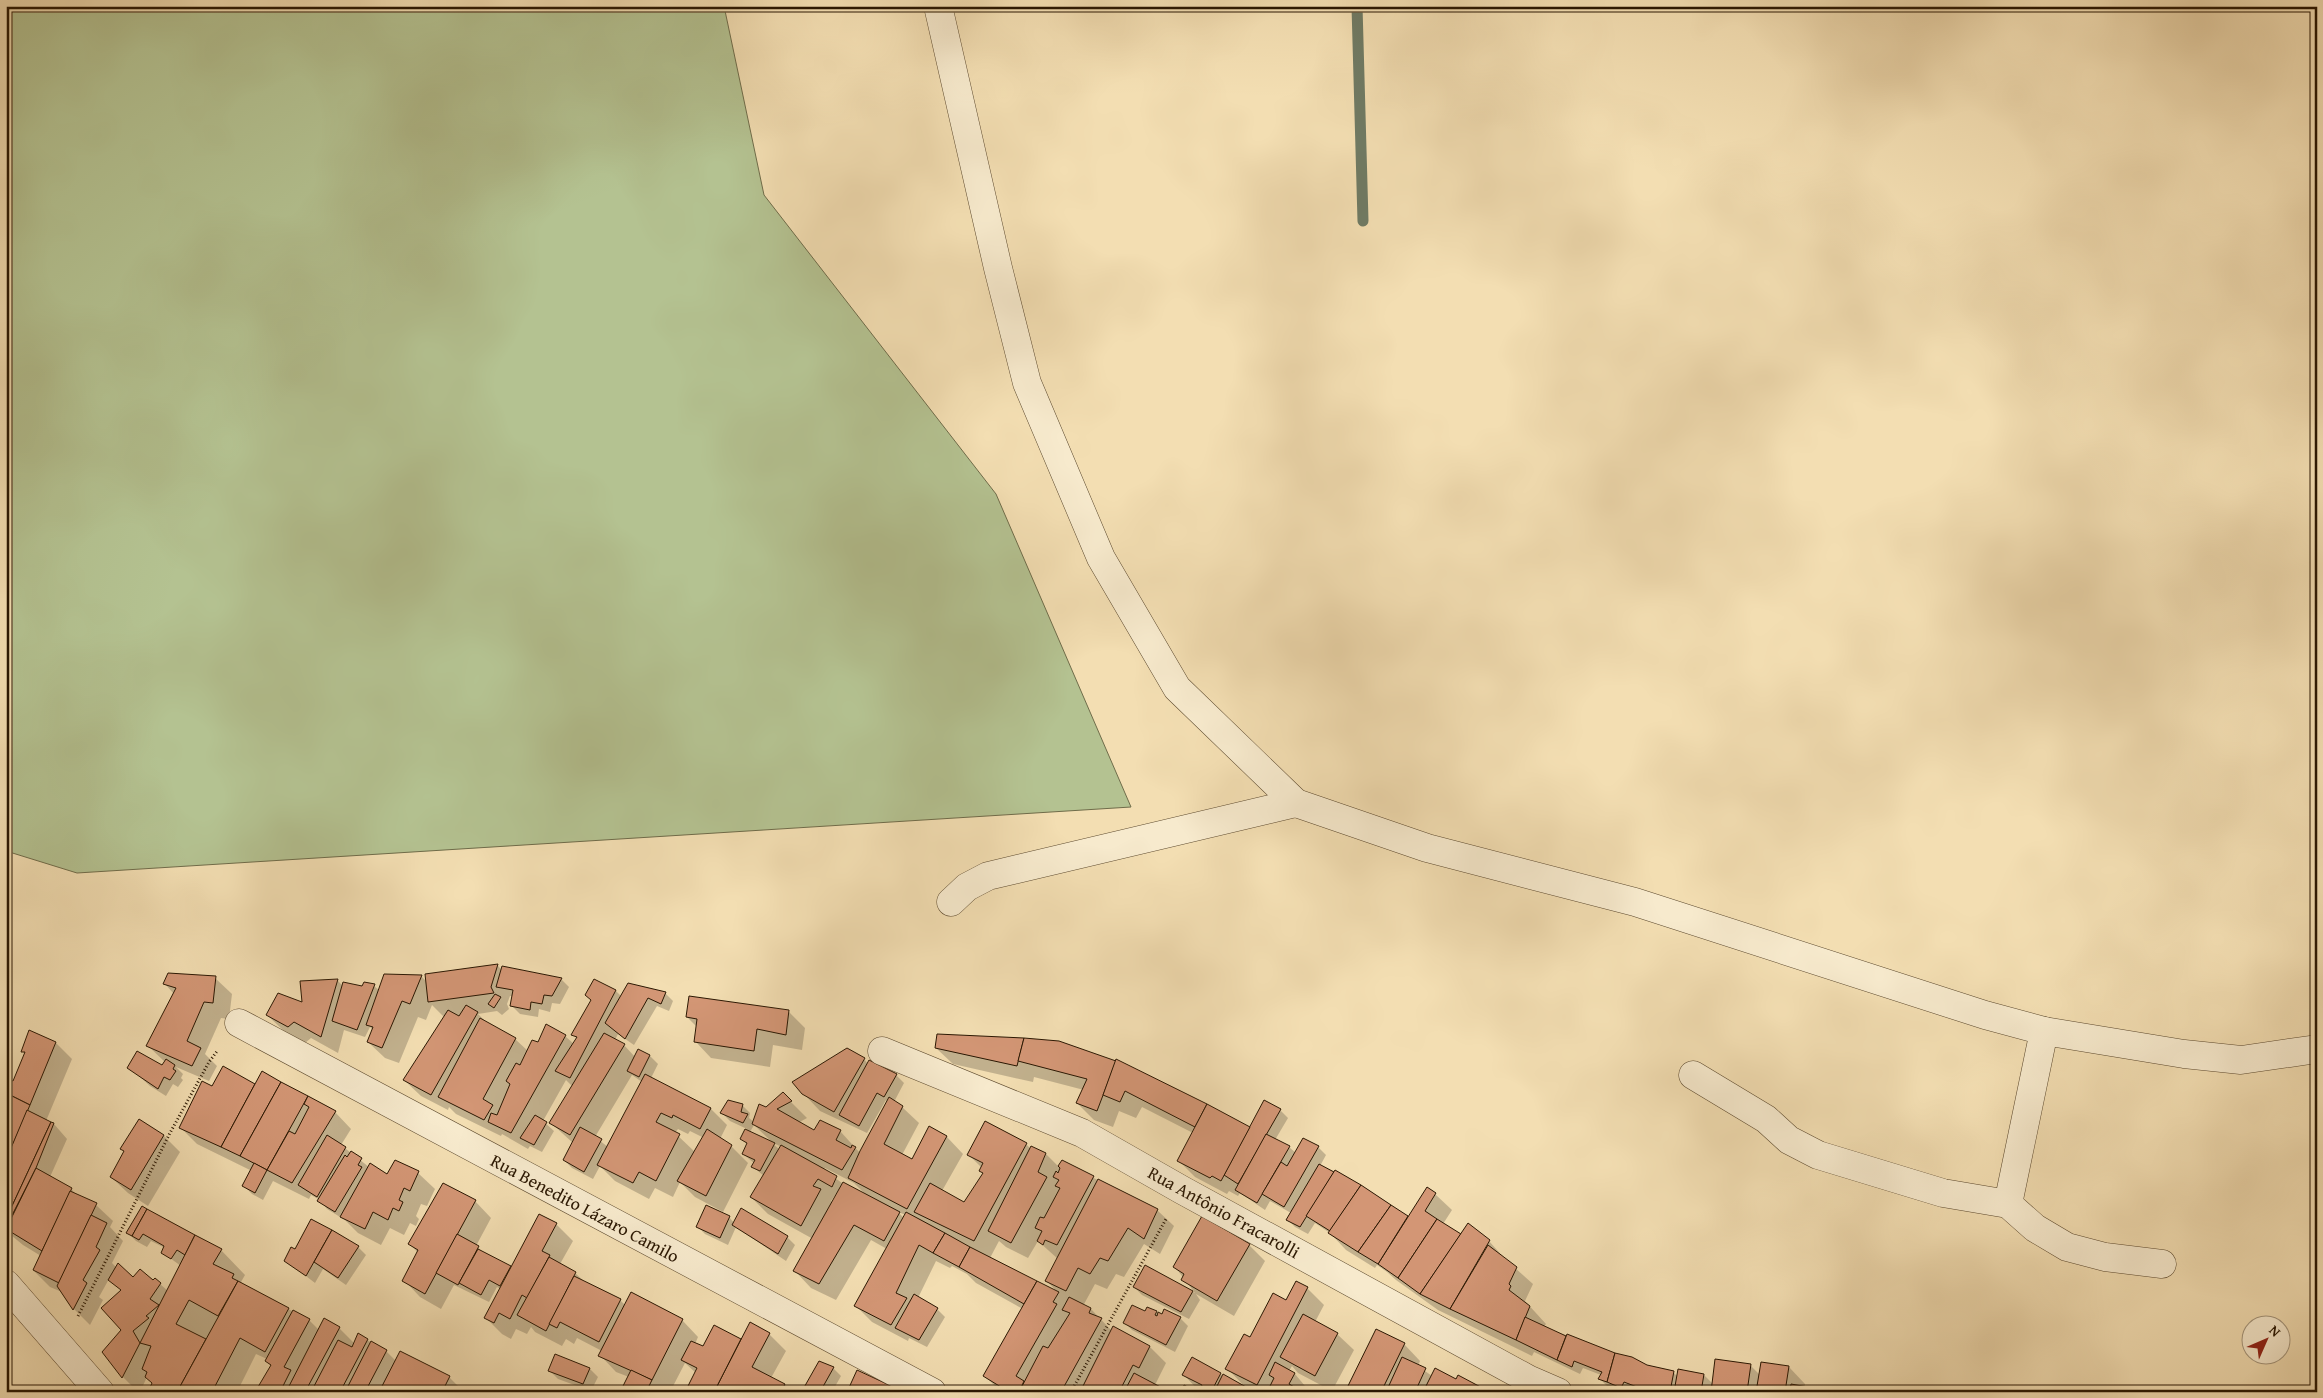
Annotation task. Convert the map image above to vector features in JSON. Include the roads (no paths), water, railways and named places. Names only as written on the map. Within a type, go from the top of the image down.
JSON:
[{"type":"street","points":[[938,6],[998,268],[1027,383],[1101,558],[1177,688],[1296,803],[1427,848],[1635,902],[1985,1015],[2044,1031],[2184,1054],[2240,1060],[2317,1049]]},
{"type":"street","points":[[951,902],[967,887],[988,876],[1296,803]]},
{"type":"street","name":"Rua Benedito Lázaro Camilo","points":[[238,1024],[932,1392]]},
{"type":"street","points":[[2008,1204],[2044,1031]]},
{"type":"street","name":"Rua Antônio Fracarolli","points":[[882,1050],[1082,1133],[1182,1190],[1520,1374],[1558,1392]]},
{"type":"street","points":[[1693,1075],[1766,1119],[1789,1140],[1818,1155],[1943,1193],[2008,1204],[2035,1228],[2067,1247],[2105,1257],[2162,1264]]},
{"type":"street","points":[[6,1284],[100,1392]]},
{"type":"waterway","points":[[1357,6],[1363,221]]}]
